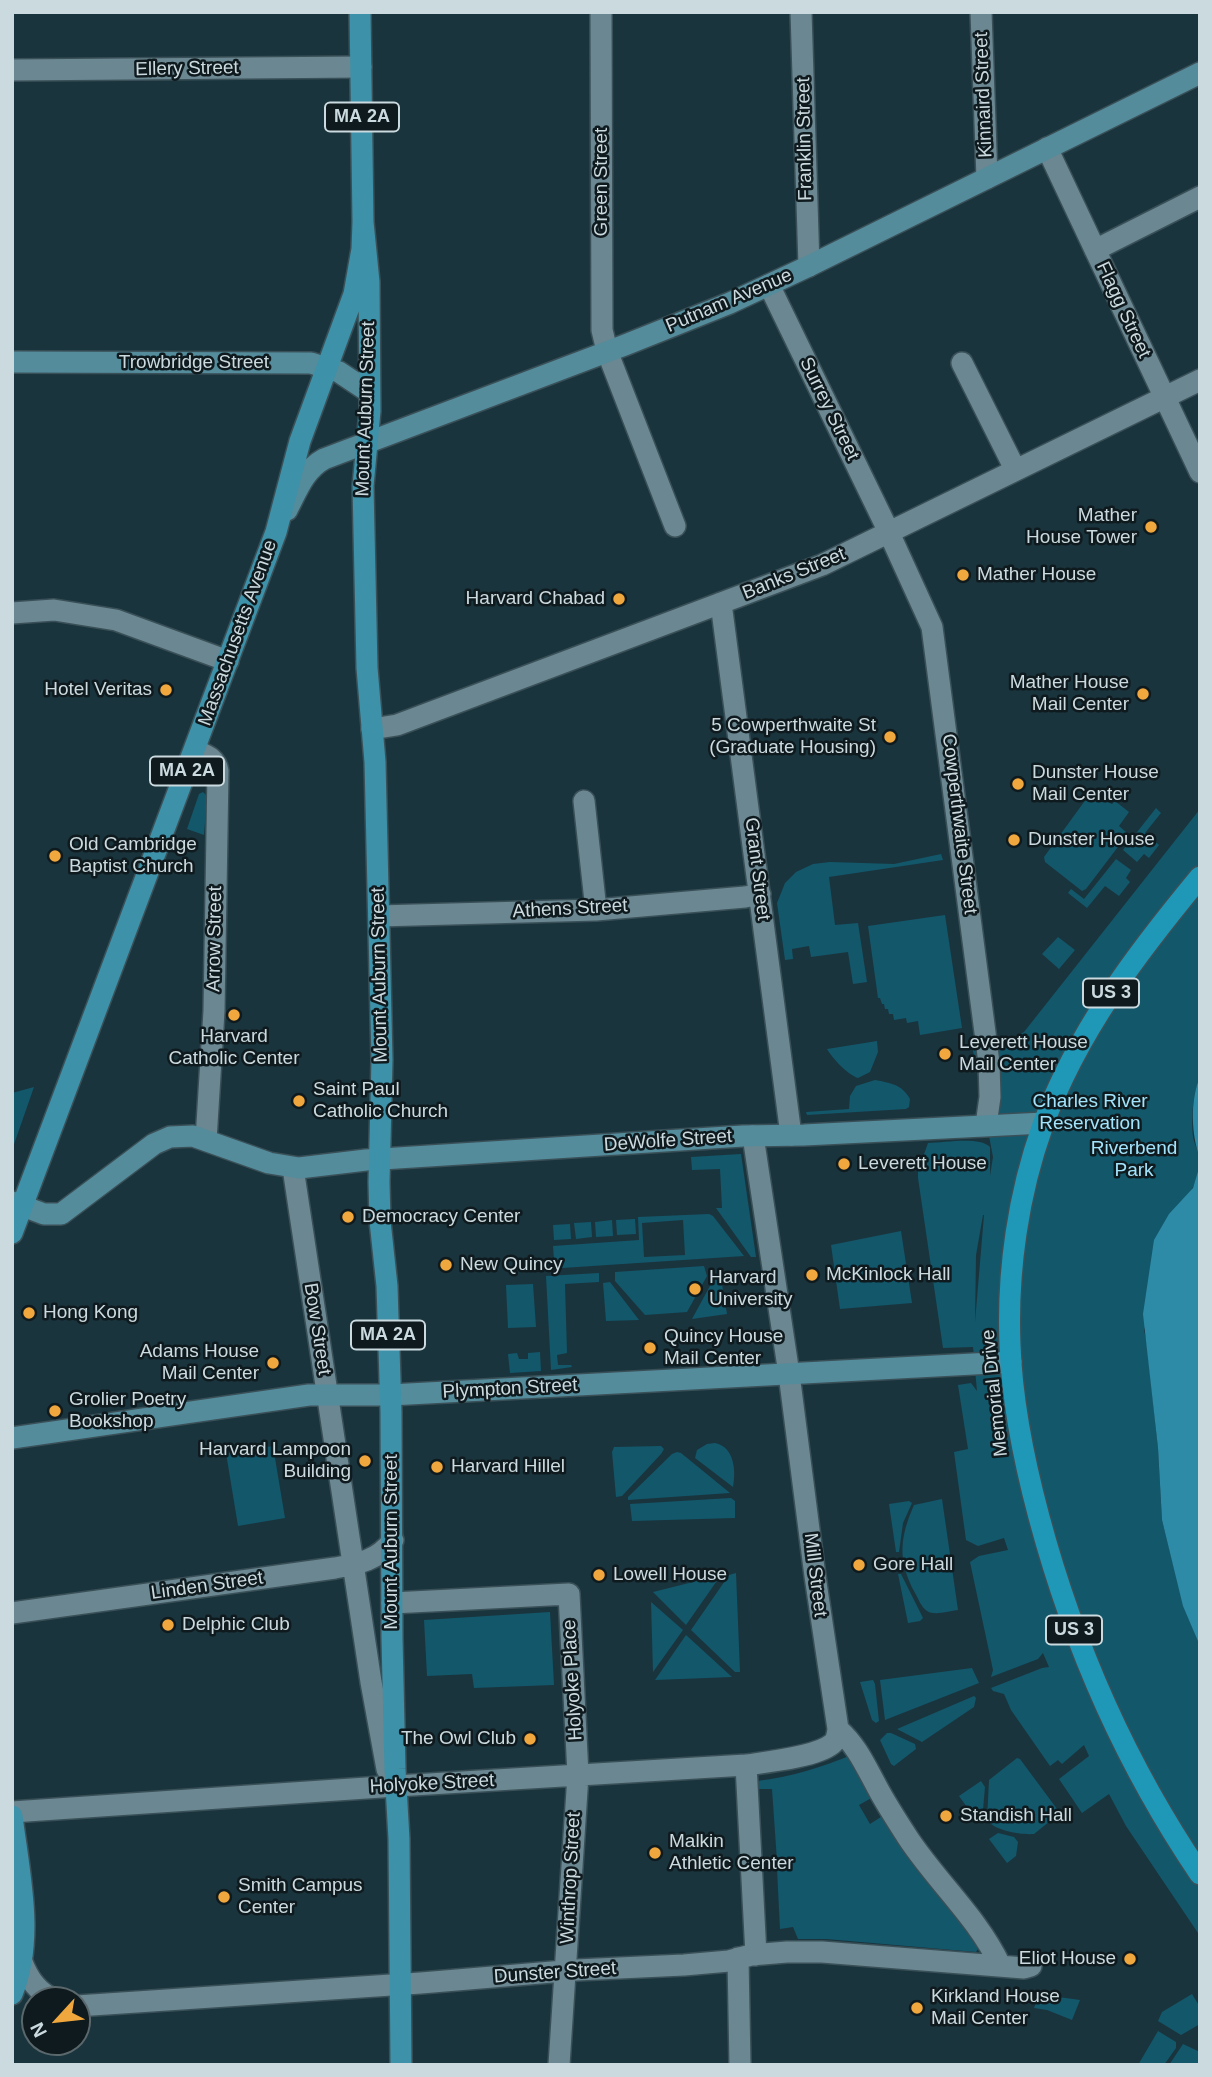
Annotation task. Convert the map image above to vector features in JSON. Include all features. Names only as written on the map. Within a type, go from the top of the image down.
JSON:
[{"type":"highway","name":"Memorial Drive","points":[[1200,877],[1143,948],[1098,1013],[1066,1073],[1044,1123],[1026,1185],[1016,1234],[1010,1299],[1011,1362],[1017,1417],[1044,1537],[1073,1626],[1126,1749],[1158,1808],[1200,1874]]},
{"type":"main road","name":"Massachusetts Avenue","points":[[12,1233],[17,1204],[195,750],[276,532],[300,441],[348,314],[362,249],[360,12]]},
{"type":"main road","name":"Mount Auburn Street","points":[[363,222],[369,290],[370,411],[363,500],[367,660],[375,762],[383,1076],[380,1221],[387,1286],[390,1395],[392,1602],[402,1984],[401,2065]]},
{"type":"main road","points":[[12,1814],[25,1936],[22,1962],[12,1994]]},
{"type":"street","name":"Green Street","points":[[601,12],[601,320],[607,351],[675,526]]},
{"type":"street","name":"Franklin Street","points":[[801,12],[809,266]]},
{"type":"street","name":"Kinnaird Street","points":[[981,12],[987,177]]},
{"type":"street","name":"Ellery Street","points":[[12,70],[361,67]]},
{"type":"street","name":"Putnam Avenue","points":[[276,532],[303,479],[311,468],[330,456],[730,303],[1200,73]]},
{"type":"street","name":"Flagg Street","points":[[1047,148],[1200,472]]},
{"type":"street","points":[[1095,250],[1200,197]]},
{"type":"street","name":"Surrey Street","points":[[769,285],[889,532]]},
{"type":"street","name":"Trowbridge Street","points":[[12,362],[302,363],[343,374],[369,392]]},
{"type":"street","points":[[962,363],[1015,469]]},
{"type":"street","name":"Banks Street","points":[[372,729],[397,725],[822,565],[1200,380]]},
{"type":"street","name":"Cowperthwaite Street","points":[[889,532],[934,634],[989,1063],[990,1097],[986,1125]]},
{"type":"street","name":"Grant Street","points":[[721,603],[791,1135]]},
{"type":"street","points":[[12,613],[54,610],[116,620],[228,661]]},
{"type":"street","name":"Arrow Street","points":[[195,750],[213,759],[218,771],[214,1012],[206,1140]]},
{"type":"street","points":[[584,801],[596,910]]},
{"type":"street","name":"Athens Street","points":[[379,916],[596,910],[760,894]]},
{"type":"street","name":"DeWolfe Street","points":[[293,1168],[380,1159],[753,1136],[1044,1123]]},
{"type":"street","points":[[17,1204],[48,1215],[61,1214],[159,1141],[181,1135],[206,1140],[257,1160],[293,1168]]},
{"type":"street","name":"Mill Street","points":[[753,1136],[838,1729]]},
{"type":"street","name":"Bow Street","points":[[293,1168],[381,1741],[387,1769],[396,1786]]},
{"type":"street","name":"Plympton Street","points":[[12,1438],[309,1395],[390,1395],[1011,1362]]},
{"type":"street","name":"Linden Street","points":[[12,1613],[353,1565],[377,1555],[393,1540]]},
{"type":"street","name":"Holyoke Place","points":[[392,1602],[569,1594],[578,1775]]},
{"type":"street","points":[[838,1729],[858,1750],[880,1793],[908,1838],[982,1933],[1000,1965]]},
{"type":"street","name":"Holyoke Street","points":[[12,1814],[396,1786],[746,1765],[791,1758],[825,1748],[836,1740],[838,1729]]},
{"type":"street","points":[[740,2065],[747,1956],[746,1765]]},
{"type":"street","name":"Winthrop Street","points":[[559,2065],[578,1775]]},
{"type":"street","name":"Dunster Street","points":[[91,2005],[684,1965],[747,1956],[822,1952],[1024,1968],[1031,1966]]},
{"type":"street","points":[[22,1962],[36,1986]]},
{"type":"green space","points":[[203,792],[207,796],[204,835],[187,829],[199,794]]},
{"type":"green space","points":[[1092,795],[1112,804],[1115,801],[1129,812],[1119,826],[1127,835],[1082,891],[1045,862],[1044,857]]},
{"type":"green space","points":[[1156,808],[1161,813],[1145,833],[1159,845],[1149,858],[1144,854],[1137,862],[1123,850]]},
{"type":"green space","name":"Charles River Reservation","points":[[1200,809],[1200,1077],[1194,1098],[1192,1122],[1200,1167],[1144,1330],[1158,1448],[1162,1520],[1184,1607],[1200,1646],[1200,1936],[1126,1826],[1109,1794],[1082,1813],[1059,1779],[1089,1756],[1084,1745],[1062,1764],[1058,1760],[1050,1766],[1011,1710],[1004,1694],[991,1688],[1049,1667],[1043,1653],[1038,1659],[991,1677],[993,1670],[970,1562],[979,1556],[1008,1550],[1004,1538],[978,1546],[966,1540],[954,1452],[968,1449],[958,1385],[971,1383],[977,1391],[973,1347],[943,1348],[918,1171],[928,1143],[970,1141],[990,1147],[990,1176],[993,1157],[972,1046],[1024,1032]],"holes":[[[984,1215],[975,1322],[976,1255]]]},
{"type":"green space","points":[[941,854],[943,860],[829,877],[835,925],[858,923],[867,982],[853,984],[848,952],[811,957],[809,946],[792,949],[793,959],[785,960],[777,903],[785,883],[796,872],[813,864],[894,864]]},
{"type":"green space","points":[[1116,859],[1131,870],[1126,878],[1130,882],[1119,896],[1105,886],[1087,908],[1068,893],[1071,889],[1084,899]]},
{"type":"green space","points":[[945,915],[962,1028],[920,1035],[918,1021],[907,1023],[906,1018],[894,1020],[893,1014],[889,1014],[878,998],[868,926]]},
{"type":"green space","points":[[1058,937],[1075,950],[1059,969],[1042,954]]},
{"type":"green space","points":[[877,1041],[878,1052],[870,1072],[858,1078],[841,1066],[827,1049]]},
{"type":"green space","points":[[875,1080],[903,1090],[910,1099],[909,1107],[807,1115],[806,1112],[849,1109],[850,1096],[856,1086]]},
{"type":"green space","points":[[34,1087],[12,1150],[12,1093]]},
{"type":"green space","points":[[741,1154],[756,1257],[751,1257],[716,1208],[722,1208],[720,1169],[692,1170],[691,1157]]},
{"type":"green space","points":[[709,1214],[744,1256],[547,1269],[546,1261],[554,1260],[553,1246],[639,1240],[638,1217]],"holes":[[[683,1220],[685,1255],[644,1257],[642,1223]]]},
{"type":"green space","points":[[635,1219],[636,1234],[617,1235],[616,1220]]},
{"type":"green space","points":[[612,1220],[613,1236],[596,1237],[595,1222]]},
{"type":"green space","points":[[591,1222],[592,1237],[576,1239],[574,1223]]},
{"type":"green space","points":[[570,1224],[571,1239],[554,1240],[553,1225]]},
{"type":"green space","points":[[901,1231],[912,1303],[840,1309],[831,1245]]},
{"type":"green space","points":[[704,1266],[707,1276],[687,1312],[645,1315],[615,1281],[615,1272]]},
{"type":"green space","points":[[720,1272],[727,1314],[692,1319],[717,1273]]},
{"type":"green space","points":[[599,1273],[599,1282],[565,1284],[567,1353],[557,1355],[558,1365],[572,1367],[551,1370],[546,1276]]},
{"type":"green space","points":[[610,1282],[639,1320],[606,1321],[603,1283]]},
{"type":"green space","points":[[533,1284],[536,1327],[508,1328],[506,1285]]},
{"type":"green space","points":[[540,1352],[541,1371],[510,1373],[508,1354],[517,1353],[519,1359],[528,1359],[528,1353]]},
{"type":"green space","points":[[715,1443],[727,1449],[733,1461],[733,1487],[695,1458],[697,1450]]},
{"type":"green space","points":[[273,1446],[285,1518],[238,1526],[226,1453]]},
{"type":"green space","points":[[661,1446],[664,1449],[661,1454],[622,1496],[616,1497],[612,1452],[614,1447]]},
{"type":"green space","points":[[677,1452],[730,1493],[628,1500],[628,1497]]},
{"type":"green space","points":[[731,1498],[735,1501],[735,1518],[632,1521],[630,1504]]},
{"type":"green space","points":[[942,1499],[958,1610],[934,1613],[923,1607],[909,1581],[903,1559],[903,1538],[914,1505]]},
{"type":"green space","points":[[909,1501],[912,1503],[903,1523],[899,1552],[896,1552],[889,1504]]},
{"type":"green space","points":[[736,1573],[740,1672],[735,1672],[691,1630],[729,1575]]},
{"type":"green space","points":[[898,1574],[901,1574],[923,1618],[920,1621],[908,1623]]},
{"type":"green space","points":[[721,1575],[686,1625],[653,1592]]},
{"type":"green space","points":[[651,1602],[683,1630],[653,1672]]},
{"type":"green space","points":[[550,1612],[554,1685],[474,1688],[472,1674],[427,1676],[424,1620]]},
{"type":"green space","points":[[686,1635],[732,1677],[655,1680]]},
{"type":"green space","points":[[972,1668],[979,1683],[885,1720],[880,1680]]},
{"type":"green space","points":[[873,1680],[879,1721],[876,1723],[872,1720],[860,1682]]},
{"type":"green space","points":[[974,1696],[974,1707],[922,1742],[897,1729]]},
{"type":"green space","points":[[887,1733],[915,1744],[916,1749],[894,1766],[880,1740]]},
{"type":"green space","points":[[854,1754],[875,1796],[859,1805],[870,1824],[887,1813],[980,1946],[976,1952],[798,1939],[793,1927],[780,1929],[777,1869],[763,1869],[761,1866],[763,1862],[777,1861],[772,1789],[759,1789],[757,1781],[806,1771]]},
{"type":"green space","points":[[1017,1758],[1060,1813],[1034,1834],[1002,1830],[987,1820],[989,1780]]},
{"type":"green space","points":[[981,1781],[985,1787],[983,1810],[974,1817],[959,1796]]},
{"type":"green space","points":[[998,1833],[1014,1837],[1018,1842],[1016,1856],[1007,1863],[989,1839]]},
{"type":"green space","points":[[1192,1994],[1200,2007],[1200,2024],[1181,2035],[1158,2021],[1162,2012]]},
{"type":"green space","points":[[1044,1995],[1080,2000],[1072,2020],[1034,2008],[1038,1998]]},
{"type":"green space","points":[[1158,2031],[1176,2042],[1176,2048],[1164,2065],[1138,2065]]},
{"type":"green space","points":[[1183,2044],[1200,2052],[1200,2065],[1169,2065]]},
{"type":"shaded area","points":[[1200,1077],[1200,1158],[1193,1117]]},
{"type":"shaded area","points":[[1200,1165],[1200,1646],[1183,1606],[1162,1520],[1158,1448],[1143,1314],[1154,1240],[1169,1214],[1193,1188]]},
{"type":"place","name":"Mather House Tower","points":[[1151,527]]},
{"type":"place","name":"Mather House","points":[[963,575]]},
{"type":"place","name":"Harvard Chabad","points":[[619,599]]},
{"type":"place","name":"Hotel Veritas","points":[[166,690]]},
{"type":"place","name":"Mather House Mail Center","points":[[1143,694]]},
{"type":"place","name":"5 Cowperthwaite St (Graduate Housing)","points":[[890,737]]},
{"type":"place","name":"Dunster House Mail Center","points":[[1018,784]]},
{"type":"place","name":"Dunster House","points":[[1014,840]]},
{"type":"place","name":"Old Cambridge Baptist Church","points":[[55,856]]},
{"type":"place","name":"Harvard Catholic Center","points":[[234,1015]]},
{"type":"place","name":"Leverett House Mail Center","points":[[945,1054]]},
{"type":"place","name":"Saint Paul Catholic Church","points":[[299,1101]]},
{"type":"place","name":"Leverett House","points":[[844,1164]]},
{"type":"place","name":"Democracy Center","points":[[348,1217]]},
{"type":"place","name":"New Quincy","points":[[446,1265]]},
{"type":"place","name":"McKinlock Hall","points":[[812,1275]]},
{"type":"place","name":"Harvard University","points":[[695,1289]]},
{"type":"place","name":"Hong Kong","points":[[29,1313]]},
{"type":"place","name":"Quincy House Mail Center","points":[[650,1348]]},
{"type":"place","name":"Adams House Mail Center","points":[[273,1363]]},
{"type":"place","name":"Grolier Poetry Bookshop","points":[[55,1411]]},
{"type":"place","name":"Harvard Lampoon Building","points":[[365,1461]]},
{"type":"place","name":"Harvard Hillel","points":[[437,1467]]},
{"type":"place","name":"Gore Hall","points":[[859,1565]]},
{"type":"place","name":"Lowell House","points":[[599,1575]]},
{"type":"place","name":"Delphic Club","points":[[168,1625]]},
{"type":"place","name":"The Owl Club","points":[[530,1739]]},
{"type":"place","name":"Standish Hall","points":[[946,1816]]},
{"type":"place","name":"Malkin Athletic Center","points":[[655,1853]]},
{"type":"place","name":"Smith Campus Center","points":[[224,1897]]},
{"type":"place","name":"Eliot House","points":[[1130,1959]]},
{"type":"place","name":"Kirkland House Mail Center","points":[[917,2008]]},
{"type":"park label","name":"Riverbend Park","points":[[1134,1160]]}]
